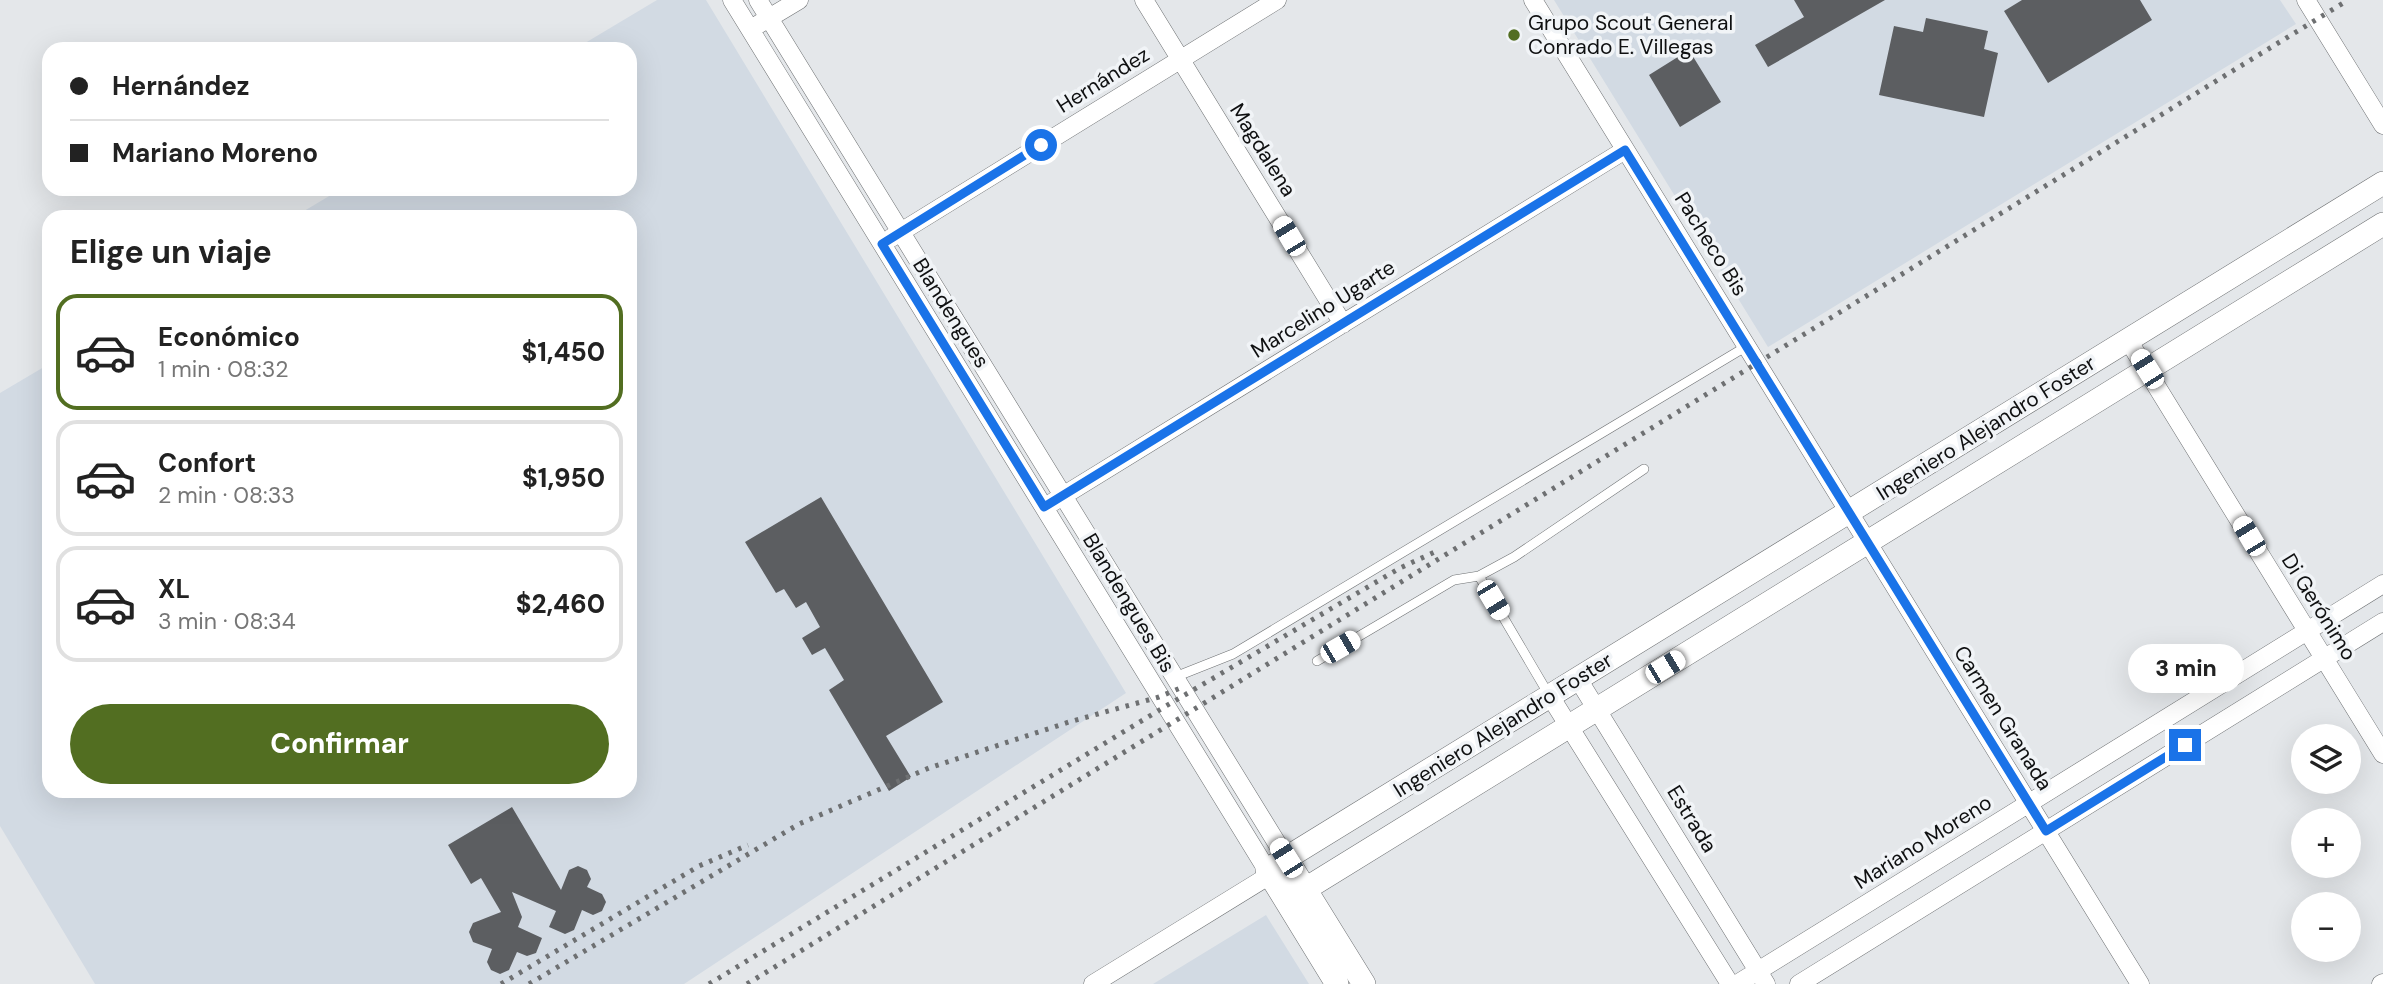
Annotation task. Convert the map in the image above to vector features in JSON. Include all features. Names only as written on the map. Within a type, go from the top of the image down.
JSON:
[{"type":"street","name":"Blandengues","points":[[732,0],[1044,507]]},
{"type":"street","name":"Blandengues","points":[[758,0],[1063,495]]},
{"type":"street","points":[[750,30],[799,0]]},
{"type":"street","name":"Magdalena","points":[[1144,0],[1343,324]]},
{"type":"street","name":"Hernández","points":[[882,244],[1277,0]]},
{"type":"street","name":"Pacheco Bis","points":[[1533,0],[1849,512]]},
{"type":"street","points":[[2306,0],[2383,125]]},
{"type":"street","name":"Marcelino Ugarte","points":[[1044,507],[1625,150]]},
{"type":"street","name":"Ingeniero Alejandro Foster","points":[[1274,868],[2383,183]]},
{"type":"street","name":"Ingeniero Alejandro Foster","points":[[1296,895],[2383,224]]},
{"type":"street","name":"Di Gerónimo","points":[[2129,340],[2383,754]]},
{"type":"street","name":"Blandengues Bis","points":[[1063,495],[1195,710],[1274,868]]},
{"type":"street","name":"Blandengues Bis","points":[[1044,507],[1176,722],[1274,868]]},
{"type":"street","name":"Carmen Granada","points":[[1849,512],[2140,984]]},
{"type":"street","name":"Mariano Moreno","points":[[1737,984],[1762,977],[2028,803],[2383,583]]},
{"type":"street","points":[[1798,984],[2383,622]]},
{"type":"street","name":"Estrada","points":[[1578,678],[1762,977]]},
{"type":"street","points":[[1550,696],[1730,984]]},
{"type":"street","points":[[1093,984],[1274,868],[1364,984]]},
{"type":"street","points":[[1296,895],[1337,984]]},
{"type":"lane","points":[[1175,677],[1233,654],[1747,346]]},
{"type":"lane","points":[[1317,661],[1454,580],[1479,576],[1514,557],[1644,469]]},
{"type":"lane","points":[[1479,576],[1550,696]]},
{"type":"shaded area","points":[[657,0],[706,0],[1126,693],[684,984],[95,984],[0,826],[0,393],[42,368],[42,798],[637,798],[637,210],[306,210],[329,196],[637,196],[637,42],[587,42]]},
{"type":"shaded area","points":[[1554,0],[2280,0],[2296,24],[1768,347]]},
{"type":"shaded area","points":[[1266,915],[1309,984],[1153,984]]},
{"type":"building","points":[[1794,0],[1885,0],[1768,67],[1755,45],[1804,17]]},
{"type":"building","points":[[2022,0],[2140,0],[2152,20],[2048,83],[2004,11]]},
{"type":"building","points":[[1926,18],[1988,31],[1984,49],[1998,53],[1984,117],[1879,95],[1894,26],[1923,32]]},
{"type":"building","points":[[1689,50],[1721,102],[1680,127],[1649,75]]},
{"type":"building","points":[[821,497],[943,702],[886,736],[911,777],[889,791],[829,690],[844,680],[825,648],[812,655],[802,638],[820,627],[806,602],[796,608],[784,589],[776,593],[745,542]]},
{"type":"building","points":[[512,807],[561,890],[569,870],[578,866],[587,870],[591,879],[587,887],[602,894],[606,902],[602,911],[593,915],[582,910],[574,930],[565,934],[549,927],[556,911],[512,892],[522,917],[518,927],[542,938],[536,953],[527,956],[517,952],[509,970],[500,974],[491,970],[487,962],[492,949],[473,942],[469,932],[473,923],[501,912],[481,878],[471,884],[448,845]]},
{"type":"railway","points":[[747,984],[2348,0]]},
{"type":"railway","points":[[709,984],[1166,706],[1400,568],[1439,550]]},
{"type":"railway","points":[[529,984],[799,824],[929,768],[1069,722],[1159,697],[1185,686]]},
{"type":"railway","points":[[501,984],[699,866],[748,845]]},
{"type":"place","name":"Grupo Scout General Conrado E. Villegas","points":[[1514,35]]},
{"type":"route","points":[[1041,145],[882,244],[1044,507],[1625,150],[2046,831],[2185,745]]}]
